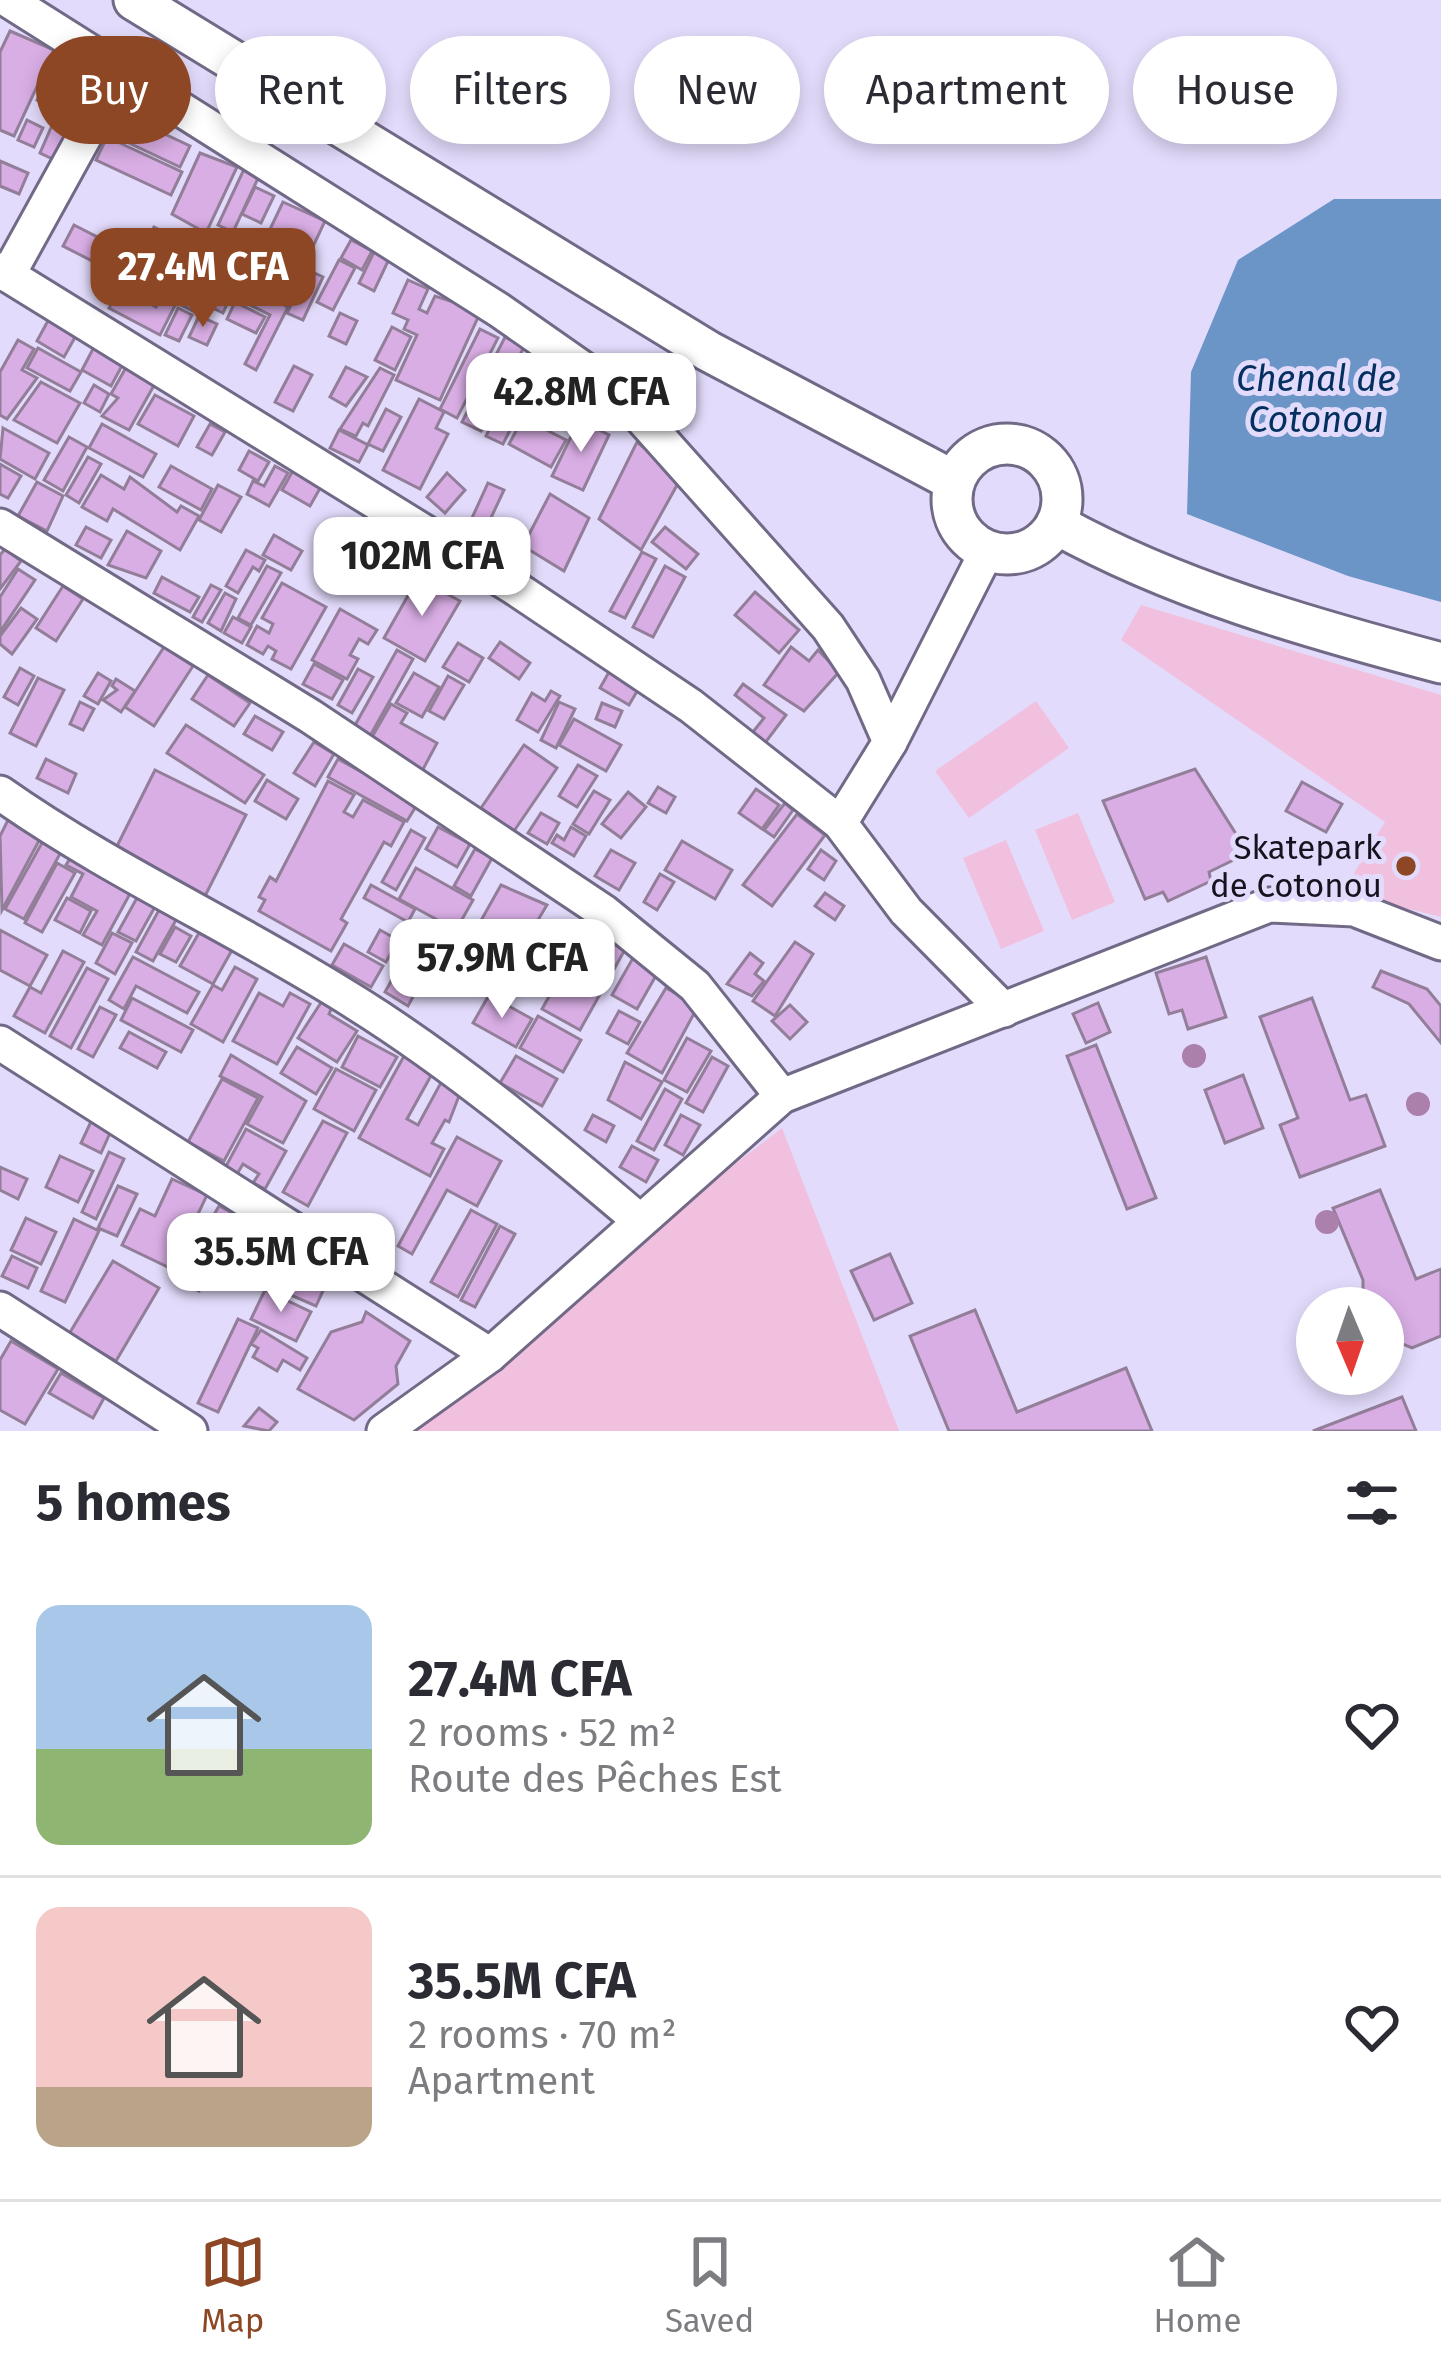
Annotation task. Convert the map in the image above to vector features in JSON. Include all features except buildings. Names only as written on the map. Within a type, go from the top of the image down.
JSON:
[{"type":"street","points":[[8,0],[66,36]]},
{"type":"street","points":[[134,0],[708,351],[954,481]]},
{"type":"street","points":[[191,114],[499,310],[622,396],[828,627],[863,680],[890,742]]},
{"type":"street","points":[[0,310],[8,275],[80,144]]},
{"type":"street","points":[[8,275],[602,644],[691,706],[840,824],[906,911],[1004,1010]]},
{"type":"street","points":[[1011,444],[1029,448],[1055,472],[1061,489],[1056,524],[1034,547],[1003,554],[986,551],[972,542],[953,514],[954,481],[976,452],[1011,444]]},
{"type":"street","points":[[1056,524],[1112,555],[1250,608],[1441,663]]},
{"type":"street","points":[[0,526],[310,716],[620,923],[695,986],[782,1096]]},
{"type":"street","points":[[840,824],[890,742],[986,551]]},
{"type":"street","points":[[0,793],[57,833],[221,920],[360,1005],[484,1089],[640,1221]]},
{"type":"street","points":[[383,1431],[490,1355],[782,1096],[1268,905],[1354,909],[1441,944]]},
{"type":"street","points":[[0,1042],[490,1355]]},
{"type":"street","points":[[0,1310],[190,1431]]},
{"type":"shaded area","points":[[1141,605],[1441,695],[1441,917],[1378,901],[1354,873],[1385,822],[1121,640]]},
{"type":"shaded area","points":[[1036,701],[1069,748],[969,818],[935,771]]},
{"type":"shaded area","points":[[1078,813],[1115,902],[1072,920],[1035,830]]},
{"type":"shaded area","points":[[1006,840],[1044,931],[1001,949],[963,858]]},
{"type":"shaded area","points":[[782,1128],[899,1431],[388,1431]]},
{"type":"water","name":"Chenal de Cotonou","points":[[1334,199],[1441,199],[1441,602],[1348,576],[1187,514],[1191,372],[1238,260]]},
{"type":"place","name":"Skatepark de Cotonou","points":[[1406,866]]}]
